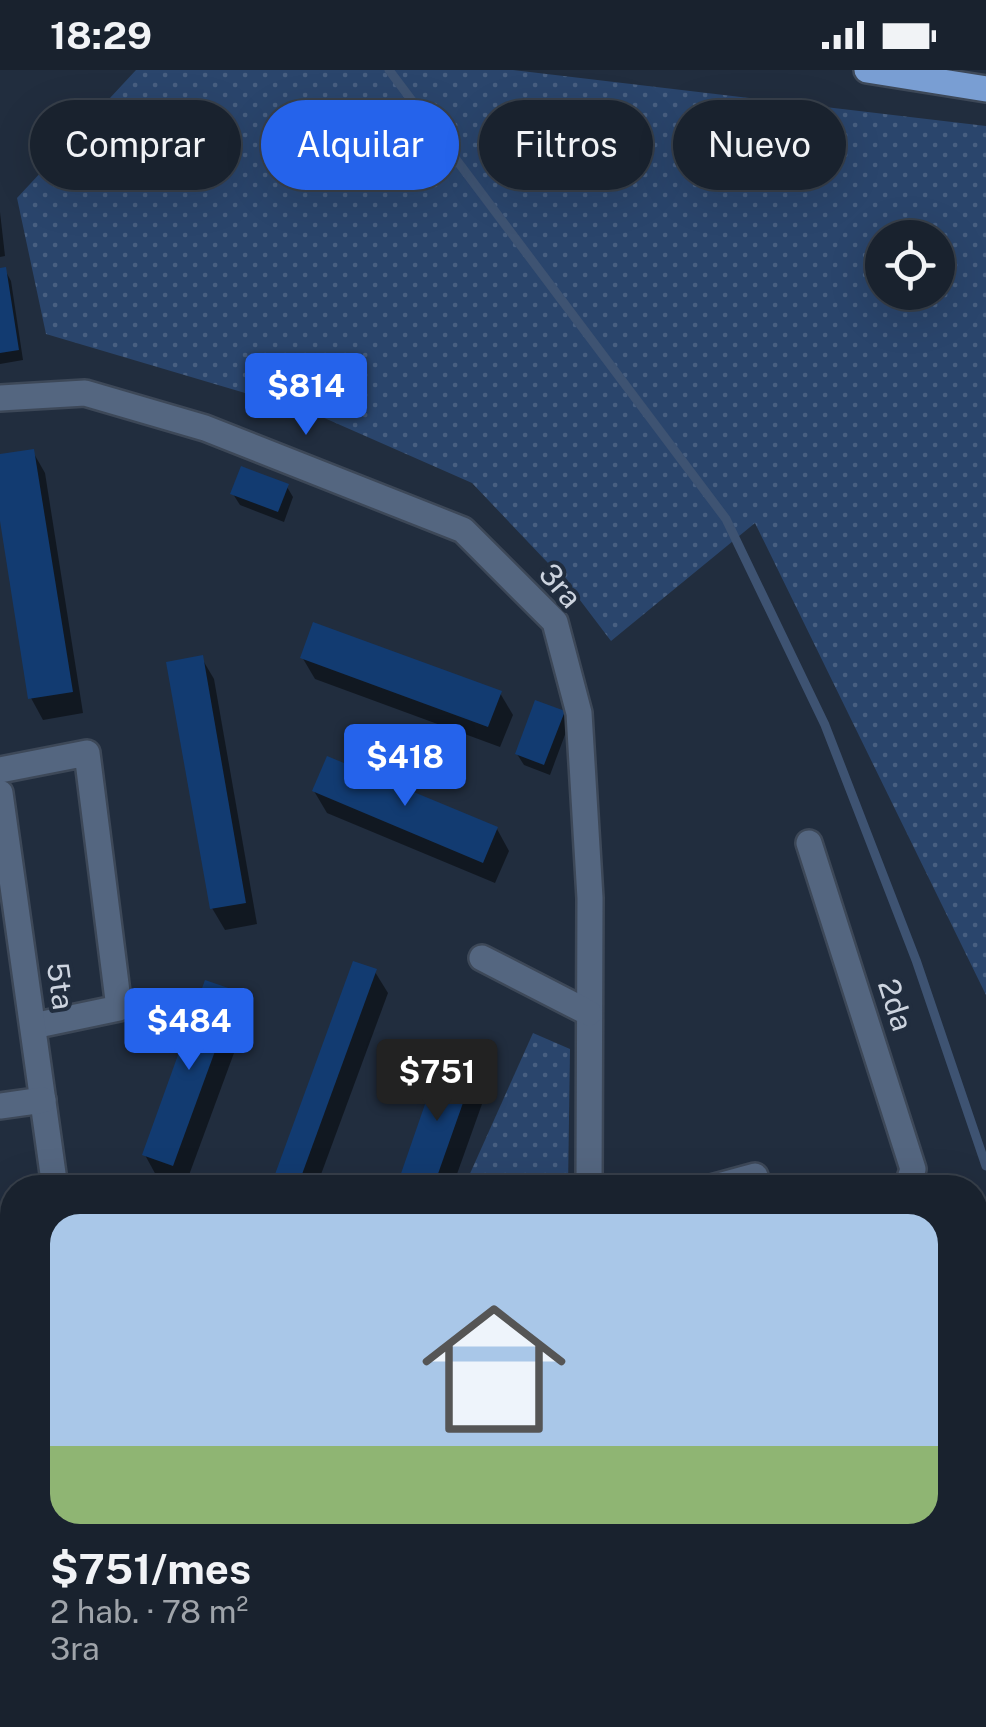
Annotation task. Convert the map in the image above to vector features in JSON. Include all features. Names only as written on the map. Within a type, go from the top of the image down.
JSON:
[{"type":"main road","points":[[867,70],[986,89]]},
{"type":"street","name":"3ra","points":[[0,398],[85,392],[205,428],[463,530],[555,622],[579,713],[590,898],[588,1175]]},
{"type":"street","points":[[0,770],[88,754],[119,1008],[33,1026]]},
{"type":"street","name":"5ta","points":[[0,793],[53,1175]]},
{"type":"street","name":"2da","points":[[809,843],[913,1170],[911,1175]]},
{"type":"street","points":[[482,958],[590,1013]]},
{"type":"street","points":[[0,1106],[43,1100]]},
{"type":"shaded area","points":[[136,70],[513,70],[766,100],[673,100],[673,190],[846,190],[846,109],[986,126],[986,995],[755,523],[611,641],[567,583],[472,483],[313,413],[46,334],[17,198],[30,184],[30,190],[241,190],[241,100],[108,100]]},
{"type":"shaded area","points":[[533,1033],[570,1049],[568,1175],[469,1175]]},
{"type":"building","points":[[6,267],[19,350],[0,353],[0,268]]},
{"type":"building","points":[[34,449],[73,692],[28,699],[0,521],[0,454]]},
{"type":"building","points":[[241,466],[289,484],[278,512],[230,494]]},
{"type":"building","points":[[313,622],[502,691],[488,727],[300,658]]},
{"type":"building","points":[[203,655],[246,903],[210,909],[166,662]]},
{"type":"building","points":[[535,700],[565,711],[544,765],[515,754]]},
{"type":"building","points":[[327,756],[498,827],[483,863],[312,791]]},
{"type":"building","points":[[353,961],[377,969],[302,1175],[275,1175]]},
{"type":"building","points":[[205,980],[237,991],[173,1166],[142,1155]]},
{"type":"building","points":[[442,1055],[476,1066],[438,1175],[400,1175]]},
{"type":"waterway","points":[[389,70],[726,519],[825,725],[916,960],[986,1166]]}]
